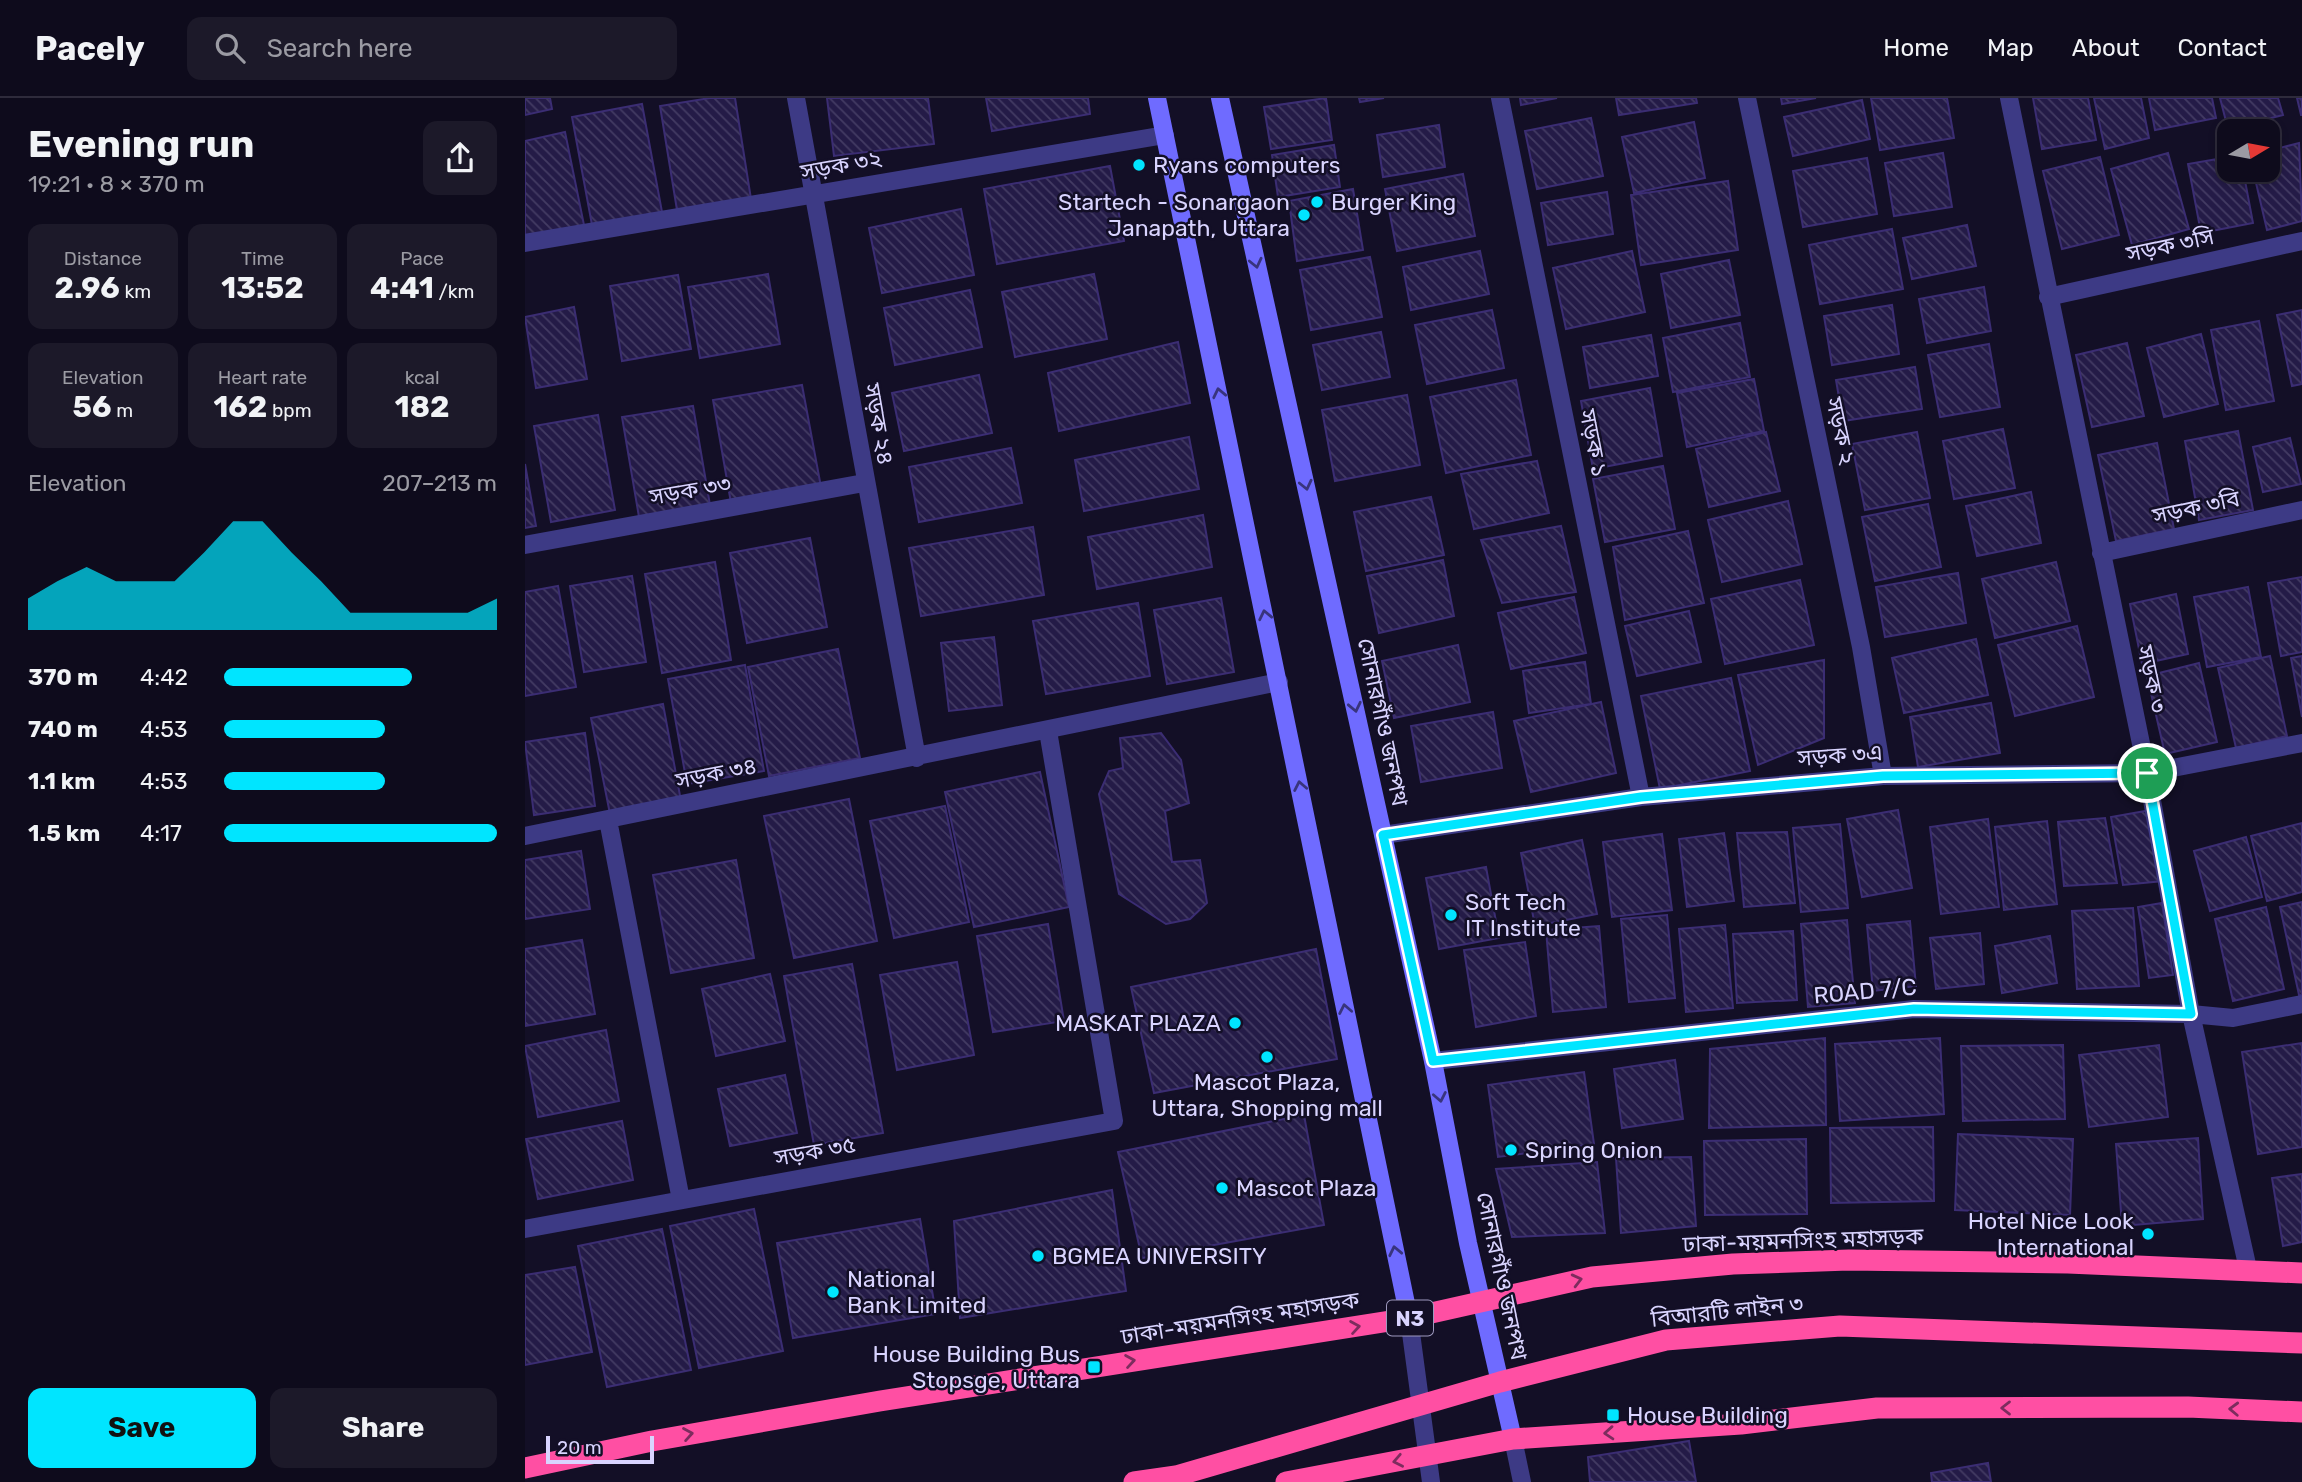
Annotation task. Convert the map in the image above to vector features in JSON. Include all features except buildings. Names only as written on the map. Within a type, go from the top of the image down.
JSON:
[{"type":"highway","name":"ঢাকা-ময়মনসিংহ মহাসড়ক","points":[[525,1468],[652,1441],[853,1406],[1409,1318],[1592,1277],[1733,1264],[1849,1260],[2302,1272]]},
{"type":"highway","name":"বিআরটি লাইন ৩","points":[[1134,1482],[1176,1476],[1500,1382],[1666,1340],[1840,1326],[2302,1343]]},
{"type":"highway","points":[[1286,1482],[1513,1439],[1741,1424],[1877,1408],[2188,1407],[2302,1412]]},
{"type":"main road","points":[[1157,98],[1409,1318]]},
{"type":"main road","name":"সোনারগাঁও জনপথ","points":[[1220,98],[1433,1061],[1513,1439]]},
{"type":"street","name":"সড়ক ২৪","points":[[796,98],[864,482],[917,758]]},
{"type":"street","name":"সড়ক ১","points":[[1500,98],[1641,797]]},
{"type":"street","name":"সড়ক ২","points":[[1747,98],[1858,634],[1883,776]]},
{"type":"street","name":"সড়ক ৩","points":[[2009,98],[2147,773],[2191,1014],[2248,1269]]},
{"type":"street","name":"সড়ক ৩২","points":[[525,243],[1165,135]]},
{"type":"street","name":"সড়ক ৩সি","points":[[2048,297],[2302,242]]},
{"type":"street","name":"সড়ক ৩৩","points":[[525,545],[864,482]]},
{"type":"street","name":"সড়ক ৩বি","points":[[2101,552],[2302,510]]},
{"type":"street","name":"সড়ক ৩৪","points":[[525,836],[1279,682]]},
{"type":"street","name":"সড়ক ৩৫","points":[[525,1229],[1114,1121],[1048,731]]},
{"type":"street","name":"সড়ক ৩এ","points":[[1383,835],[1641,797],[1883,776],[2147,773],[2302,743]]},
{"type":"street","points":[[608,820],[681,1200]]},
{"type":"street","name":"ROAD 7/C","points":[[1433,1061],[1914,1009],[2191,1014],[2233,1018],[2302,1004]]},
{"type":"street","points":[[1409,1318],[1431,1482]]},
{"type":"street","points":[[1513,1439],[1522,1482]]},
{"type":"place","name":"Ryans computers","points":[[1139,165]]},
{"type":"place","name":"Burger King","points":[[1317,202]]},
{"type":"place","name":"Startech - Sonargaon Janapath, Uttara","points":[[1304,215]]},
{"type":"place","name":"Soft Tech IT Institute","points":[[1451,915]]},
{"type":"place","name":"MASKAT PLAZA","points":[[1235,1023]]},
{"type":"place","name":"Mascot Plaza, Uttara, Shopping mall","points":[[1267,1057]]},
{"type":"place","name":"Spring Onion","points":[[1511,1150]]},
{"type":"place","name":"Mascot Plaza","points":[[1222,1188]]},
{"type":"place","name":"Hotel Nice Look International","points":[[2148,1234]]},
{"type":"place","name":"BGMEA UNIVERSITY","points":[[1038,1256]]},
{"type":"place","name":"National Bank Limited","points":[[833,1292]]},
{"type":"place","name":"House Building Bus Stopsge, Uttara","points":[[1094,1367]]},
{"type":"place","name":"House Building","points":[[1613,1415]]},
{"type":"route","points":[[2147,773],[2191,1014],[1914,1009],[1433,1061],[1383,835],[1641,797],[1883,776],[2147,773]]}]
